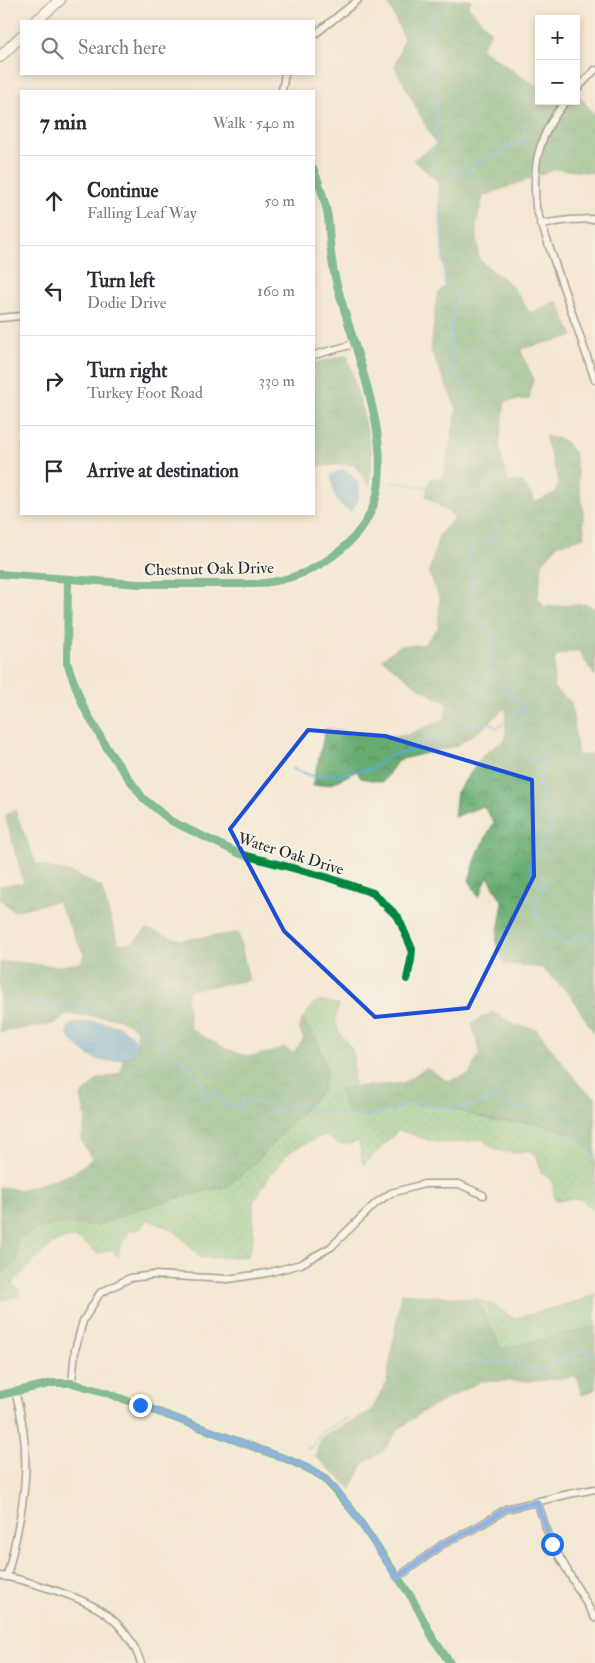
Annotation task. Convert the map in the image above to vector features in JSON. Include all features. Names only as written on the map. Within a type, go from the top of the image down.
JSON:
[{"type":"main road","points":[[37,20],[60,0]]},
{"type":"main road","points":[[0,57],[20,37]]},
{"type":"street","points":[[315,35],[358,0]]},
{"type":"street","points":[[580,86],[595,70]]},
{"type":"street","points":[[282,90],[285,75]]},
{"type":"street","points":[[563,105],[546,131],[536,161],[534,189],[536,208],[595,380]]},
{"type":"street","name":"Chestnut Oak Drive","points":[[0,574],[139,584],[258,584],[299,576],[328,561],[352,540],[367,519],[375,499],[379,478],[379,456],[375,424],[334,276],[326,211],[322,191],[315,173]]},
{"type":"street","points":[[540,224],[595,219]]},
{"type":"street","points":[[0,318],[20,316]]},
{"type":"street","points":[[315,355],[354,344]]},
{"type":"street","name":"Water Oak Drive","points":[[68,579],[68,663],[83,706],[108,750],[143,798],[171,821],[240,854],[326,877],[372,892],[398,917],[412,948],[407,979]]},
{"type":"street","points":[[72,1383],[75,1350],[83,1321],[100,1293],[130,1278],[154,1275],[228,1278],[267,1273],[301,1264],[331,1247],[376,1203],[391,1193],[424,1184],[458,1184],[483,1196]]},
{"type":"street","points":[[0,1395],[53,1383],[72,1383],[104,1392],[314,1471],[335,1488],[352,1510],[412,1598],[433,1638],[450,1663]]},
{"type":"street","points":[[15,1391],[23,1425],[26,1476],[22,1514],[4,1576],[49,1589],[99,1609],[114,1619],[126,1633],[135,1646],[141,1663]]},
{"type":"street","points":[[397,1578],[443,1544],[481,1525],[506,1509],[595,1489]]},
{"type":"street","points":[[537,1502],[552,1544],[595,1618]]},
{"type":"highlighted area","points":[[308,730],[385,736],[532,780],[534,876],[468,1008],[375,1017],[284,931],[230,829]]},
{"type":"green space","points":[[387,0],[472,0],[468,6],[491,32],[481,48],[535,85],[535,105],[580,105],[580,96],[595,116],[595,173],[556,169],[483,196],[476,226],[479,260],[511,285],[530,313],[557,301],[573,336],[520,349],[533,378],[529,399],[505,401],[499,446],[508,482],[522,482],[536,502],[555,493],[559,482],[545,436],[563,440],[574,452],[583,512],[584,537],[557,545],[542,564],[538,597],[544,607],[587,604],[595,609],[595,676],[578,650],[555,656],[553,688],[571,702],[578,756],[595,754],[595,1034],[570,995],[542,968],[504,963],[496,943],[503,903],[488,876],[479,897],[469,880],[479,850],[494,822],[483,806],[454,817],[457,792],[483,755],[506,739],[506,707],[483,728],[456,746],[398,760],[383,782],[361,778],[357,771],[331,784],[312,786],[326,728],[353,734],[404,736],[445,719],[447,703],[418,687],[382,659],[400,646],[423,645],[438,628],[440,599],[429,573],[439,535],[455,517],[426,496],[430,479],[443,478],[457,409],[431,351],[437,295],[445,286],[438,181],[413,160],[436,145],[395,67],[404,38]]},
{"type":"green space","points":[[347,355],[372,445],[370,486],[353,464],[315,466],[315,363]]},
{"type":"green space","points":[[15,810],[36,864],[71,873],[101,887],[118,943],[132,943],[146,929],[180,940],[238,933],[249,980],[189,990],[186,997],[190,1028],[225,1048],[246,1056],[260,1055],[285,1048],[293,1053],[304,1039],[299,1027],[302,1020],[318,1042],[327,1073],[322,1090],[252,1166],[226,1187],[203,1191],[137,1209],[98,1225],[61,1223],[35,1229],[17,1240],[17,1260],[0,1275],[0,1187],[20,1190],[72,1174],[92,1159],[81,1140],[86,1119],[81,1096],[97,1080],[120,1073],[123,1059],[134,1054],[138,1045],[136,1028],[117,1018],[68,1014],[53,1024],[0,1032],[0,963],[11,962],[62,966],[80,963],[85,956],[57,901],[13,911],[0,899],[0,886],[24,883],[5,815]]},
{"type":"green space","points":[[320,1001],[339,1005],[335,1018],[338,1031],[353,1051],[354,1087],[339,1090],[392,1111],[408,1104],[450,1108],[496,1122],[537,1123],[573,1134],[595,1155],[595,1210],[590,1208],[582,1199],[555,1200],[552,1180],[541,1172],[537,1156],[526,1150],[515,1153],[495,1150],[482,1139],[435,1142],[398,1131],[363,1165],[359,1141],[341,1144],[334,1142],[326,1135],[289,1152],[267,1180],[253,1202],[253,1240],[248,1256],[201,1258],[175,1231],[147,1219],[140,1229],[130,1231],[120,1246],[118,1257],[111,1249],[98,1254],[84,1242],[75,1238],[58,1241],[32,1262],[12,1284],[19,1290],[19,1296],[0,1300],[0,1275],[17,1260],[17,1240],[35,1229],[61,1223],[98,1225],[137,1209],[203,1191],[226,1187],[252,1166],[322,1090],[318,1042],[302,1020],[313,1004]]},
{"type":"green space","points":[[493,1012],[515,1025],[536,1029],[582,1088],[595,1097],[595,1155],[573,1134],[537,1123],[495,1121],[450,1108],[408,1104],[392,1111],[367,1116],[349,1115],[339,1090],[403,1083],[426,1068],[447,1081],[469,1075],[480,1053],[472,1023]]},
{"type":"green space","points":[[401,1293],[476,1299],[501,1349],[595,1327],[595,1389],[582,1395],[576,1376],[538,1381],[481,1381],[422,1412],[398,1430],[383,1451],[363,1464],[351,1489],[315,1456],[322,1437],[371,1411],[387,1381]]},
{"type":"green space","points":[[595,1294],[595,1327],[501,1349],[476,1299],[493,1304],[514,1319],[582,1300]]},
{"type":"water","points":[[343,470],[351,474],[359,485],[358,501],[351,511],[338,501],[333,487],[331,475]]},
{"type":"water","points":[[90,1022],[112,1025],[130,1034],[138,1045],[134,1054],[105,1061],[90,1056],[83,1051],[68,1036],[68,1027],[73,1024]]},
{"type":"waterway","points":[[436,9],[428,19],[433,34],[427,51],[436,70],[431,86],[437,90],[436,145],[426,153],[432,163],[438,181],[445,286],[459,295],[451,323],[452,372],[473,396],[470,403],[474,413]]},
{"type":"waterway","points":[[438,181],[444,183],[459,171],[470,172],[475,162],[505,152],[506,146],[525,140],[523,124],[532,122]]},
{"type":"waterway","points":[[477,424],[482,442],[461,465],[468,468],[477,462],[480,467],[477,471],[481,480],[491,482],[484,498],[498,528],[487,542],[473,545],[467,563],[474,582],[468,607],[476,623],[492,630],[492,671],[486,675],[500,682],[505,692],[523,705],[522,732],[514,738],[526,758],[541,755],[545,762],[540,784],[544,814],[551,816],[551,830],[530,864],[531,882],[545,885],[534,905],[535,914],[544,920],[544,938],[557,934],[564,945],[584,936],[595,937]]},
{"type":"waterway","points":[[391,483],[399,482],[429,487],[440,492],[454,491],[469,495],[486,493]]},
{"type":"waterway","points":[[293,769],[312,776],[340,775],[352,771],[370,769],[397,753],[409,752],[429,739],[435,741],[456,730],[480,723],[490,723],[497,728],[510,719],[523,706]]},
{"type":"waterway","points":[[0,1005],[25,1000],[52,1008],[65,1002],[73,1001],[96,1012],[123,1007],[138,1017],[143,1034],[153,1035],[163,1046],[191,1068],[203,1085],[203,1097],[218,1093],[220,1102],[233,1107],[240,1108],[244,1099],[270,1106],[273,1113],[287,1107],[301,1105],[311,1109],[367,1116],[392,1111],[408,1104],[450,1108],[477,1105],[497,1095],[518,1110],[535,1103],[549,1111],[561,1113],[573,1134],[595,1155]]},
{"type":"waterway","points":[[441,1351],[461,1366],[469,1361],[525,1365],[540,1372],[579,1351],[595,1354]]},
{"type":"waterway","points":[[307,1449],[312,1447],[320,1433],[348,1418]]},
{"type":"cycle path","points":[[0,574],[139,584],[257,584],[281,580],[303,573],[323,563],[354,538],[367,519],[376,498],[380,473],[379,445],[368,387],[335,277],[327,211],[315,173]]},
{"type":"cycle path","points":[[68,579],[67,663],[83,706],[108,750],[143,798],[171,821],[240,854],[326,877],[373,893],[398,917],[412,949],[407,979]]},
{"type":"cycle path","points":[[0,1395],[53,1383],[72,1383],[104,1392],[289,1460],[313,1471],[325,1479],[352,1510],[412,1598],[433,1638],[450,1663]]},
{"type":"route","points":[[140,1405],[314,1471],[335,1488],[352,1510],[397,1578],[443,1544],[481,1525],[506,1509],[537,1502],[552,1544]]}]
